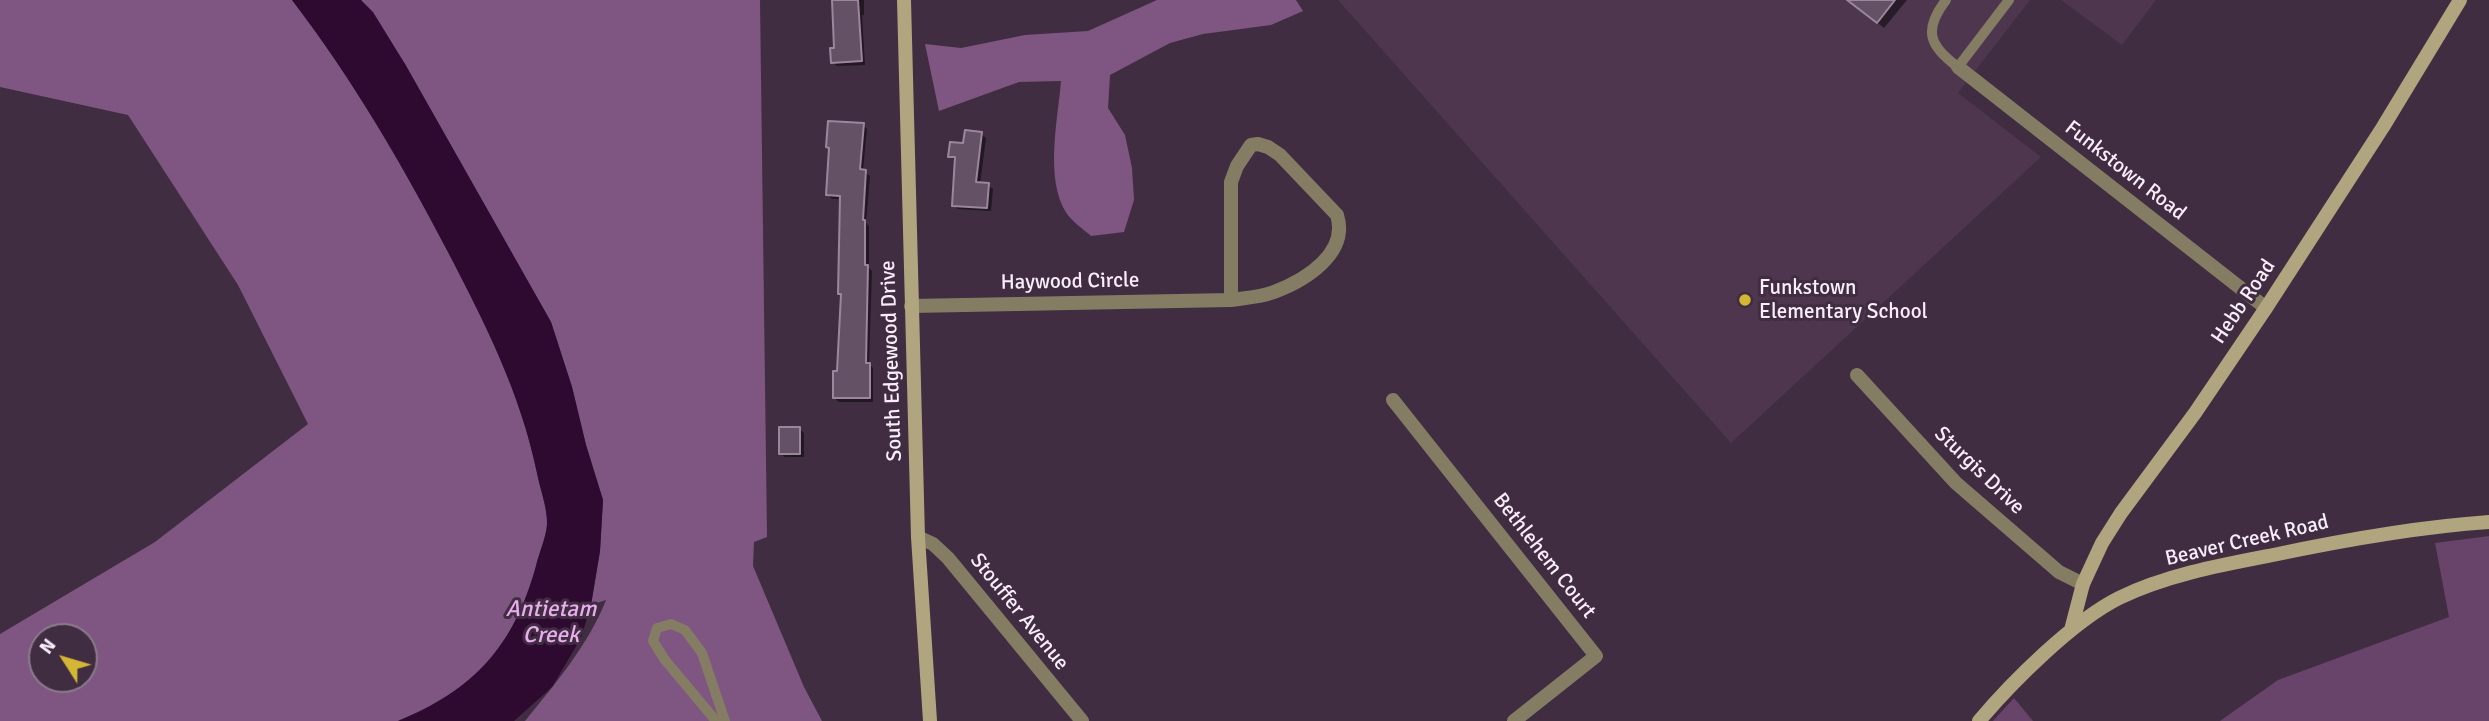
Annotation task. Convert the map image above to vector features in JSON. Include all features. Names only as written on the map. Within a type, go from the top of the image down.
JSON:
[{"type":"street","name":"South Edgewood Drive","points":[[904,0],[918,537],[930,721]]},
{"type":"street","name":"Hebb Road","points":[[2071,630],[2083,584],[2102,543],[2266,308],[2383,127],[2460,0]]},
{"type":"street","name":"Funkstown Road","points":[[1958,67],[2266,308]]},
{"type":"street","name":"Haywood Circle","points":[[911,306],[1231,300],[1273,293],[1301,279],[1322,264],[1340,238],[1340,226],[1337,215],[1280,155],[1258,144],[1251,145],[1244,153],[1231,182],[1231,300]]},
{"type":"street","name":"Sturgis Drive","points":[[1857,375],[1956,483],[2059,572],[2083,584]]},
{"type":"street","name":"Bethlehem Court","points":[[1393,400],[1596,656],[1514,721]]},
{"type":"street","name":"Beaver Creek Road","points":[[1979,721],[2071,630],[2118,599],[2214,566],[2327,543],[2489,522]]},
{"type":"street","name":"Stouffer Avenue","points":[[918,537],[933,544],[948,558],[1082,721]]},
{"type":"lane","points":[[1946,0],[1934,20],[1934,45],[1940,54],[1958,67],[2009,0]]},
{"type":"lane","points":[[716,721],[665,660],[653,641],[657,628],[671,624],[685,630],[696,645],[706,663],[725,721]]},
{"type":"shaded area","points":[[0,0],[292,0],[356,91],[395,154],[475,305],[522,415],[547,525],[527,594],[503,642],[469,679],[425,709],[398,721],[0,721],[0,634],[155,542],[308,424],[238,285],[128,115],[0,87]]},
{"type":"shaded area","points":[[361,0],[760,0],[767,537],[754,542],[753,566],[804,687],[822,721],[525,721],[581,648],[606,600],[591,605],[600,551],[603,500],[551,322],[405,64]]},
{"type":"shaded area","points":[[1157,0],[1296,0],[1303,11],[1271,25],[1203,34],[1170,43],[1110,75],[1108,108],[1125,135],[1132,168],[1134,200],[1124,232],[1091,236],[1067,214],[1056,184],[1054,149],[1061,81],[1019,82],[939,111],[925,44],[961,48],[1025,35],[1088,31]]},
{"type":"shaded area","name":"Funkstown Elementary School","points":[[1338,0],[2030,0],[1958,93],[2041,157],[1731,443]]},
{"type":"shaded area","points":[[2061,0],[2156,0],[2122,45]]},
{"type":"shaded area","points":[[2489,536],[2489,721],[2220,721],[2278,680],[2449,617],[2435,543]]},
{"type":"shaded area","points":[[2014,698],[2033,721],[1993,721]]},
{"type":"water","name":"Antietam Creek","points":[[292,0],[361,0],[373,12],[551,322],[572,387],[603,500],[600,551],[591,605],[581,638],[552,687],[514,721],[398,721],[449,695],[487,662],[503,642],[527,594],[545,535],[546,512],[522,415],[475,305],[375,122],[336,60]]},
{"type":"building","points":[[832,0],[858,0],[862,61],[831,63],[830,48],[834,48]]},
{"type":"building","points":[[1847,0],[1895,0],[1877,23]]},
{"type":"building","points":[[828,121],[864,123],[860,169],[866,170],[863,220],[865,265],[868,265],[866,363],[870,363],[870,398],[833,398],[841,294],[838,294],[840,196],[826,195]]},
{"type":"building","points":[[965,130],[982,132],[976,182],[989,183],[987,208],[952,206],[955,157],[948,157],[950,142],[963,143]]},
{"type":"building","points":[[779,427],[800,427],[800,454],[779,454]]},
{"type":"place","name":"Funkstown Elementary School","points":[[1745,300]]}]
